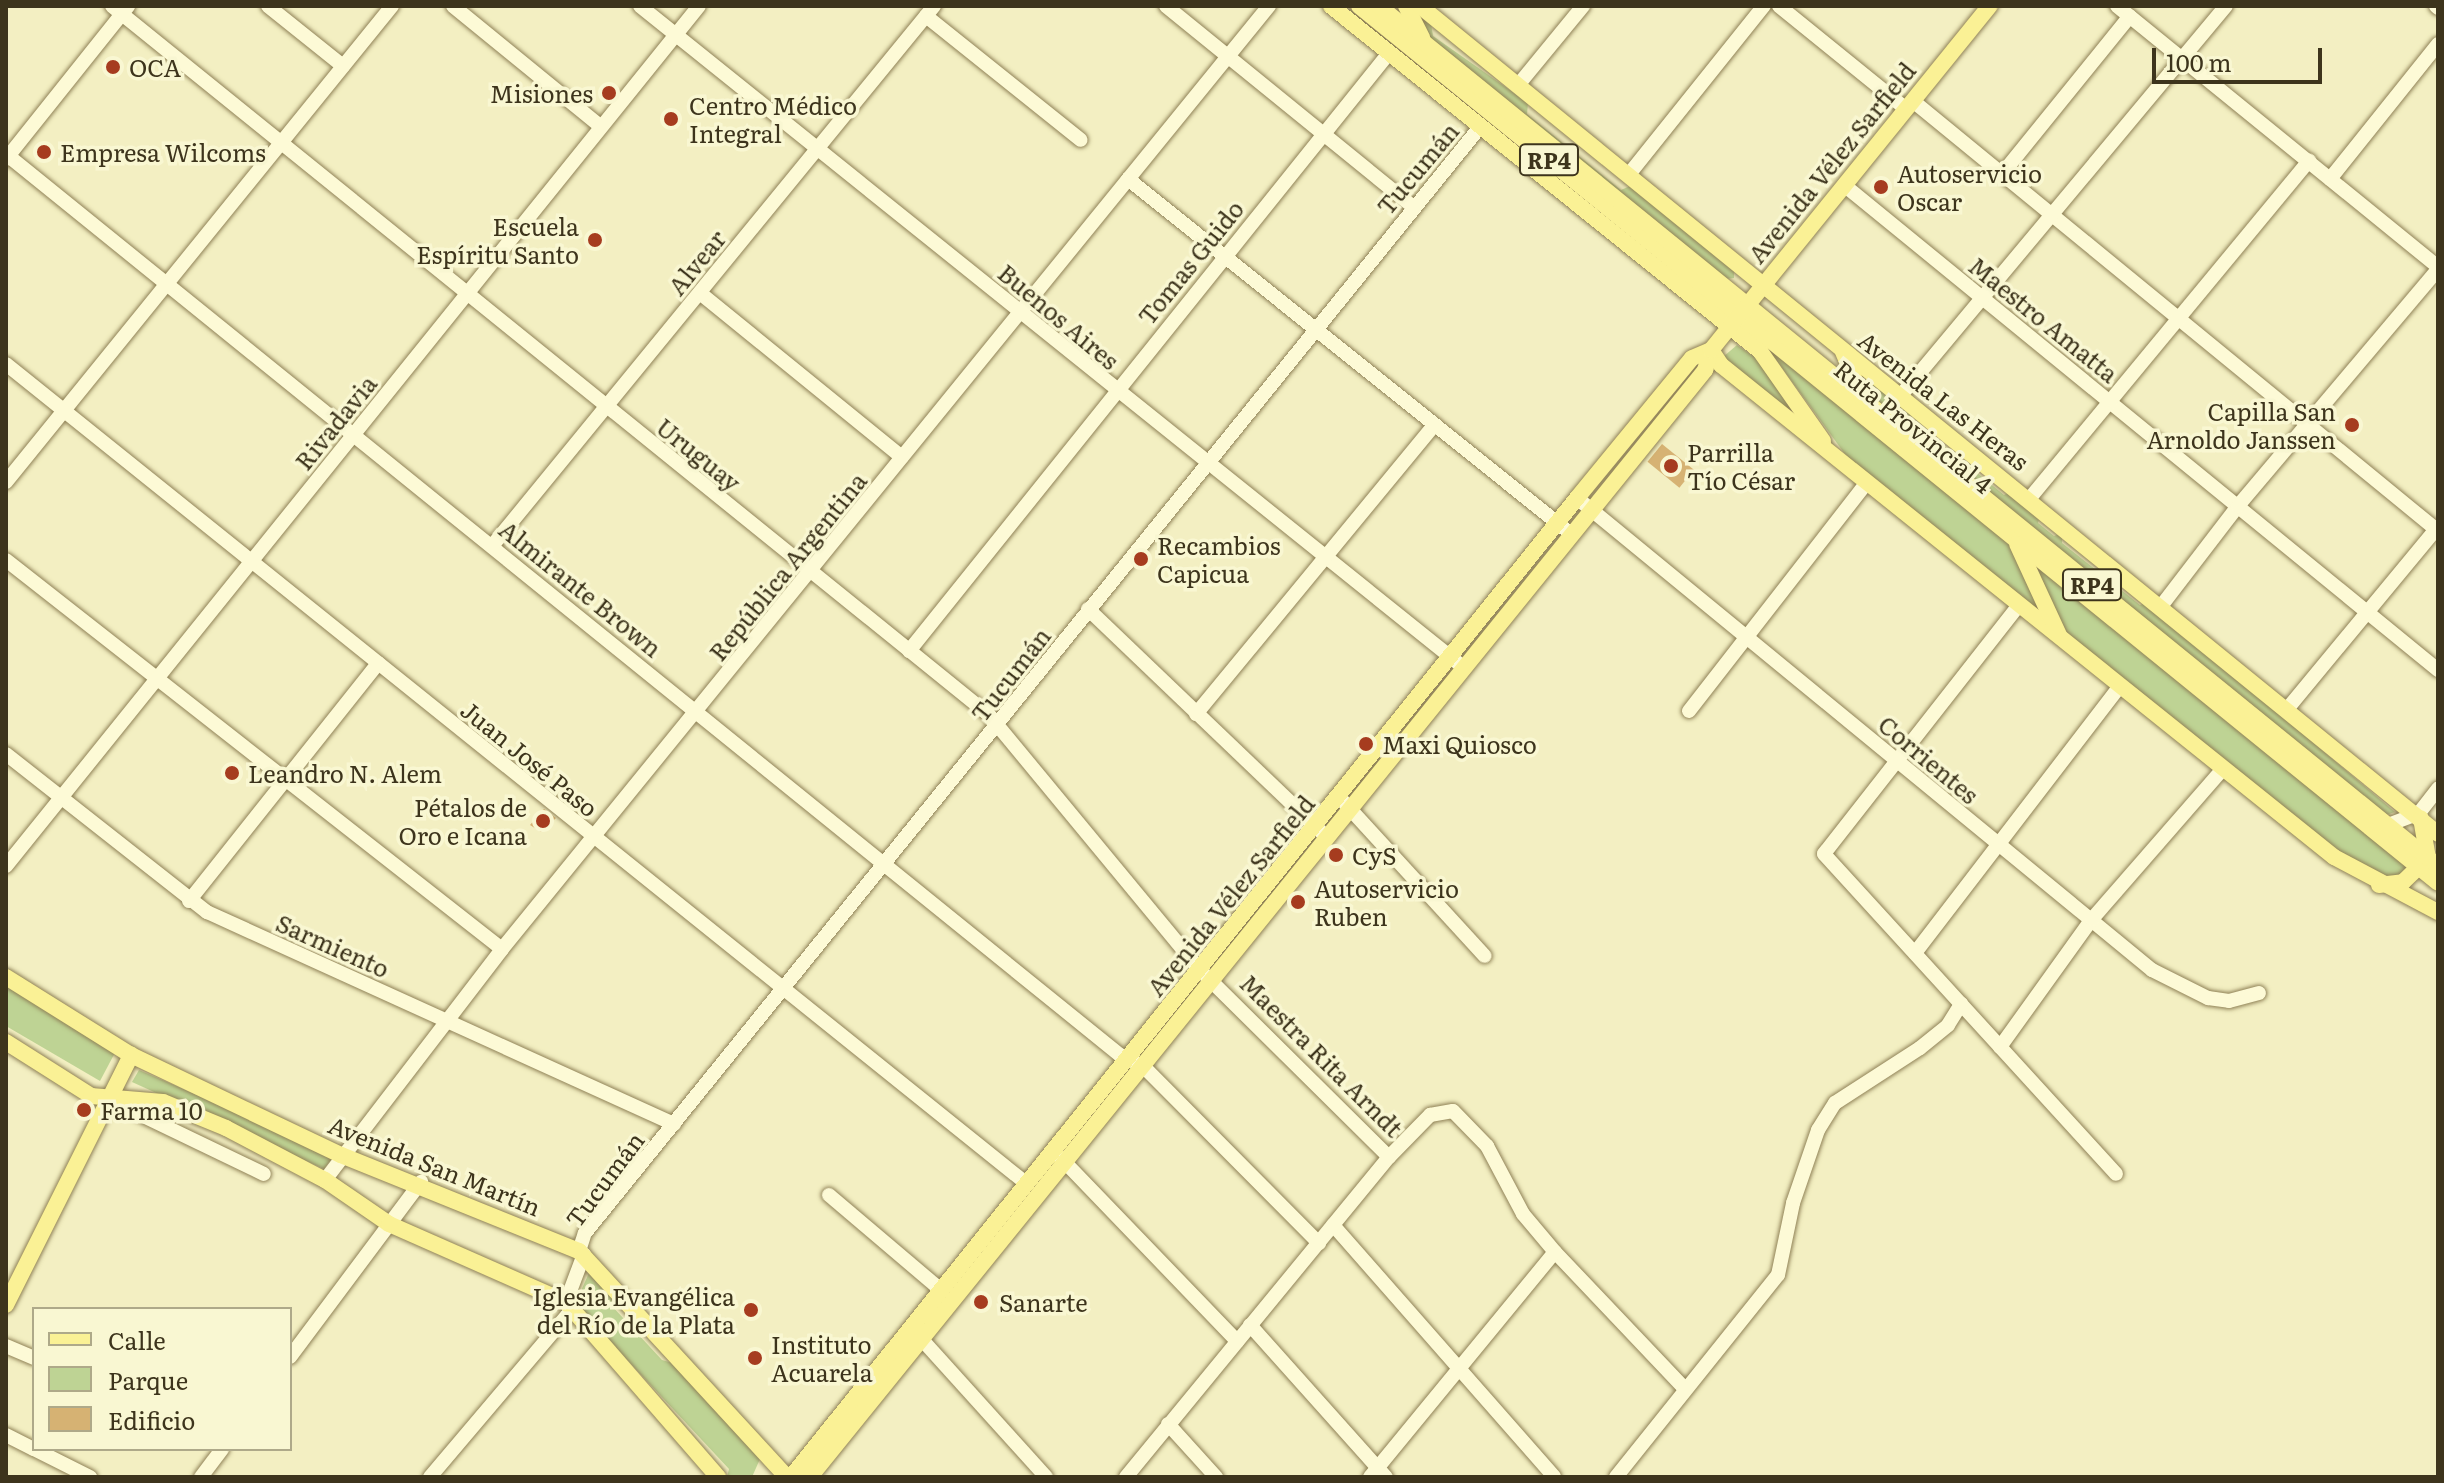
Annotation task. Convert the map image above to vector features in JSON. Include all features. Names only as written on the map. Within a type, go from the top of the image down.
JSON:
[{"type":"main road","points":[[1331,6],[1760,351],[1830,453]]},
{"type":"main road","name":"Ruta Provincial 4","points":[[1359,6],[1618,216],[1863,399],[2388,825],[2429,864],[2438,883]]},
{"type":"main road","name":"Ruta Provincial 4","points":[[1379,6],[2015,539],[2429,864]]},
{"type":"main road","points":[[1406,6],[1425,43]]},
{"type":"main road","name":"Avenida Las Heras","points":[[1420,6],[1630,173],[1843,352],[1902,394],[2419,813],[2438,834]]},
{"type":"main road","name":"Avenida Vélez Sarfield","points":[[788,1476],[1067,1163],[1143,1066],[1207,975],[1583,504],[1692,358],[1711,350],[1990,6]]},
{"type":"main road","points":[[1618,216],[1636,253]]},
{"type":"main road","points":[[1711,350],[1721,365],[2222,770],[2377,885],[2438,912]]},
{"type":"main road","points":[[1843,352],[1863,399]]},
{"type":"main road","points":[[2015,539],[2061,638]]},
{"type":"main road","points":[[2377,885],[2403,882],[2429,864],[2419,813]]},
{"type":"main road","name":"Avenida Vélez Sarfield","points":[[810,1477],[916,1333],[940,1289],[1126,1061],[1207,975]]},
{"type":"main road","name":"Avenida San Martín","points":[[6,977],[131,1055],[341,1155],[421,1182],[582,1252],[788,1476]]},
{"type":"main road","points":[[6,1042],[91,1096],[163,1102],[325,1180],[389,1224],[568,1307],[718,1477]]},
{"type":"main road","points":[[6,1305],[106,1098],[131,1055]]},
{"type":"main road","points":[[767,1477],[788,1476]]},
{"type":"street","points":[[268,6],[343,66]]},
{"type":"street","points":[[6,482],[165,281],[392,6]]},
{"type":"street","points":[[453,6],[600,126]]},
{"type":"street","name":"Buenos Aires","points":[[640,6],[1457,663]]},
{"type":"street","name":"Rivadavia","points":[[6,866],[59,796],[699,6]]},
{"type":"street","points":[[1166,6],[1412,206]]},
{"type":"street","name":"República Argentina","points":[[325,1180],[341,1155],[502,949],[699,711],[1269,6]]},
{"type":"street","points":[[1519,84],[1583,6]]},
{"type":"street","points":[[1630,173],[1764,6]]},
{"type":"street","points":[[1779,6],[2002,174],[2178,322],[2437,529],[2288,708]]},
{"type":"street","points":[[2117,6],[2438,268],[2238,506],[2162,605]]},
{"type":"street","points":[[1902,394],[2055,217],[2226,6]]},
{"type":"street","points":[[7,156],[121,8]]},
{"type":"street","name":"Uruguay","points":[[121,8],[279,142],[998,725],[1207,975]]},
{"type":"street","points":[[930,11],[1081,140]]},
{"type":"street","name":"Alvear","points":[[492,546],[930,11]]},
{"type":"street","points":[[2002,174],[2130,16]]},
{"type":"street","points":[[2330,179],[2438,44]]},
{"type":"street","name":"Tomas Guido","points":[[909,651],[1321,133],[1389,53]]},
{"type":"street","name":"Tucumán","points":[[430,1477],[568,1307],[585,1233],[888,863],[1206,460],[1314,333],[1412,206],[1480,127]]},
{"type":"street","name":"Almirante Brown","points":[[7,156],[888,863],[1126,1061]]},
{"type":"street","points":[[2030,498],[2309,161]]},
{"type":"street","points":[[1128,179],[1432,428],[1563,528]]},
{"type":"street","name":"Maestro Amatta","points":[[1844,185],[2369,610],[2438,670]]},
{"type":"street","points":[[700,293],[902,457]]},
{"type":"street","name":"Juan José Paso","points":[[6,364],[1027,1184]]},
{"type":"street","points":[[1196,714],[1432,428]]},
{"type":"street","points":[[1689,711],[1743,635],[1867,482]]},
{"type":"street","name":"Corrientes","points":[[1583,504],[1995,843],[2175,985],[2229,1001],[2259,993]]},
{"type":"street","points":[[6,560],[502,949]]},
{"type":"street","points":[[2019,605],[1824,854],[2116,1174]]},
{"type":"street","points":[[1088,609],[1321,832]]},
{"type":"street","points":[[189,901],[378,663]]},
{"type":"street","points":[[1915,953],[1995,843],[2120,686]]},
{"type":"street","name":"Sarmiento","points":[[6,754],[189,901],[674,1124]]},
{"type":"street","points":[[2000,1047],[2092,919],[2222,770]]},
{"type":"street","points":[[2388,825],[2419,813],[2438,789]]},
{"type":"street","points":[[1345,802],[1485,956]]},
{"type":"street","name":"Maestra Rita Arndt","points":[[1207,975],[1389,1157],[1430,1115],[1453,1111],[1487,1146],[1523,1214],[1684,1388]]},
{"type":"street","points":[[1616,1477],[1684,1388],[1778,1275],[1793,1203],[1818,1130],[1835,1103],[1920,1048],[1948,1025],[1961,1004]]},
{"type":"street","points":[[1126,1061],[1143,1066],[1319,1243]]},
{"type":"street","points":[[106,1098],[264,1174]]},
{"type":"street","points":[[1054,1151],[1237,1341]]},
{"type":"street","points":[[1126,1477],[1389,1157]]},
{"type":"street","points":[[292,1354],[421,1182]]},
{"type":"street","points":[[829,1195],[940,1289]]},
{"type":"street","points":[[1333,1225],[1554,1477]]},
{"type":"street","points":[[1250,1325],[1378,1474],[1459,1367],[1555,1252]]},
{"type":"street","points":[[916,1333],[1046,1477]]},
{"type":"street","points":[[6,1346],[32,1357]]},
{"type":"street","points":[[1168,1424],[1216,1477]]},
{"type":"street","points":[[6,1435],[32,1448]]},
{"type":"street","points":[[38,1451],[90,1477]]},
{"type":"street","points":[[201,1477],[220,1451]]},
{"type":"green space","points":[[1419,15],[1431,24],[1433,36],[1528,103],[1527,114],[1621,190],[1630,186],[1734,268],[1734,278],[1725,279],[1428,40]]},
{"type":"green space","points":[[1764,343],[2009,538],[2045,617],[1850,461]]},
{"type":"green space","points":[[1737,345],[1756,358],[1802,421],[1723,357]]},
{"type":"green space","points":[[1856,364],[1911,409],[1910,418],[1967,465],[1973,459],[1971,468],[2004,495],[2012,491],[2040,515],[2038,523],[2054,536],[2062,533],[2062,543],[2140,605],[2147,602],[2395,812],[2386,815],[1868,398]]},
{"type":"green space","points":[[2033,562],[2412,867],[2393,878],[2351,863],[2067,636]]},
{"type":"green space","points":[[6,983],[118,1047],[100,1081],[6,1026]]},
{"type":"green space","points":[[139,1070],[335,1154],[324,1169],[132,1082]]},
{"type":"green space","points":[[589,1273],[613,1294],[611,1305],[662,1360],[679,1365],[760,1459],[752,1477],[727,1477],[729,1469],[575,1304]]},
{"type":"building","name":"Parrilla Tío César","points":[[1662,444],[1694,470],[1679,488],[1648,462]]},
{"type":"building","name":"Pétalos de Oro e Icana","points":[[544,809],[556,818],[541,832],[530,825]]},
{"type":"place","name":"OCA","points":[[113,67]]},
{"type":"place","name":"Misiones","points":[[609,93]]},
{"type":"place","name":"Centro Médico Integral","points":[[671,119]]},
{"type":"place","name":"Empresa Wilcoms","points":[[44,152]]},
{"type":"place","name":"Autoservicio Oscar","points":[[1881,187]]},
{"type":"place","name":"Escuela Espíritu Santo","points":[[595,240]]},
{"type":"place","name":"Capilla San Arnoldo Janssen","points":[[2352,425]]},
{"type":"place","name":"Parrilla Tío César","points":[[1671,466]]},
{"type":"place","name":"Recambios Capicua","points":[[1141,559]]},
{"type":"place","name":"Maxi Quiosco","points":[[1366,744]]},
{"type":"place","name":"Leandro N. Alem","points":[[232,773]]},
{"type":"place","name":"Pétalos de Oro e Icana","points":[[543,821]]},
{"type":"place","name":"CyS","points":[[1336,855]]},
{"type":"place","name":"Autoservicio Ruben","points":[[1298,902]]},
{"type":"place","name":"Farma 10","points":[[84,1110]]},
{"type":"place","name":"Sanarte","points":[[981,1302]]},
{"type":"place","name":"Iglesia Evangélica del Río de la Plata","points":[[751,1310]]},
{"type":"place","name":"Instituto Acuarela","points":[[755,1358]]}]
